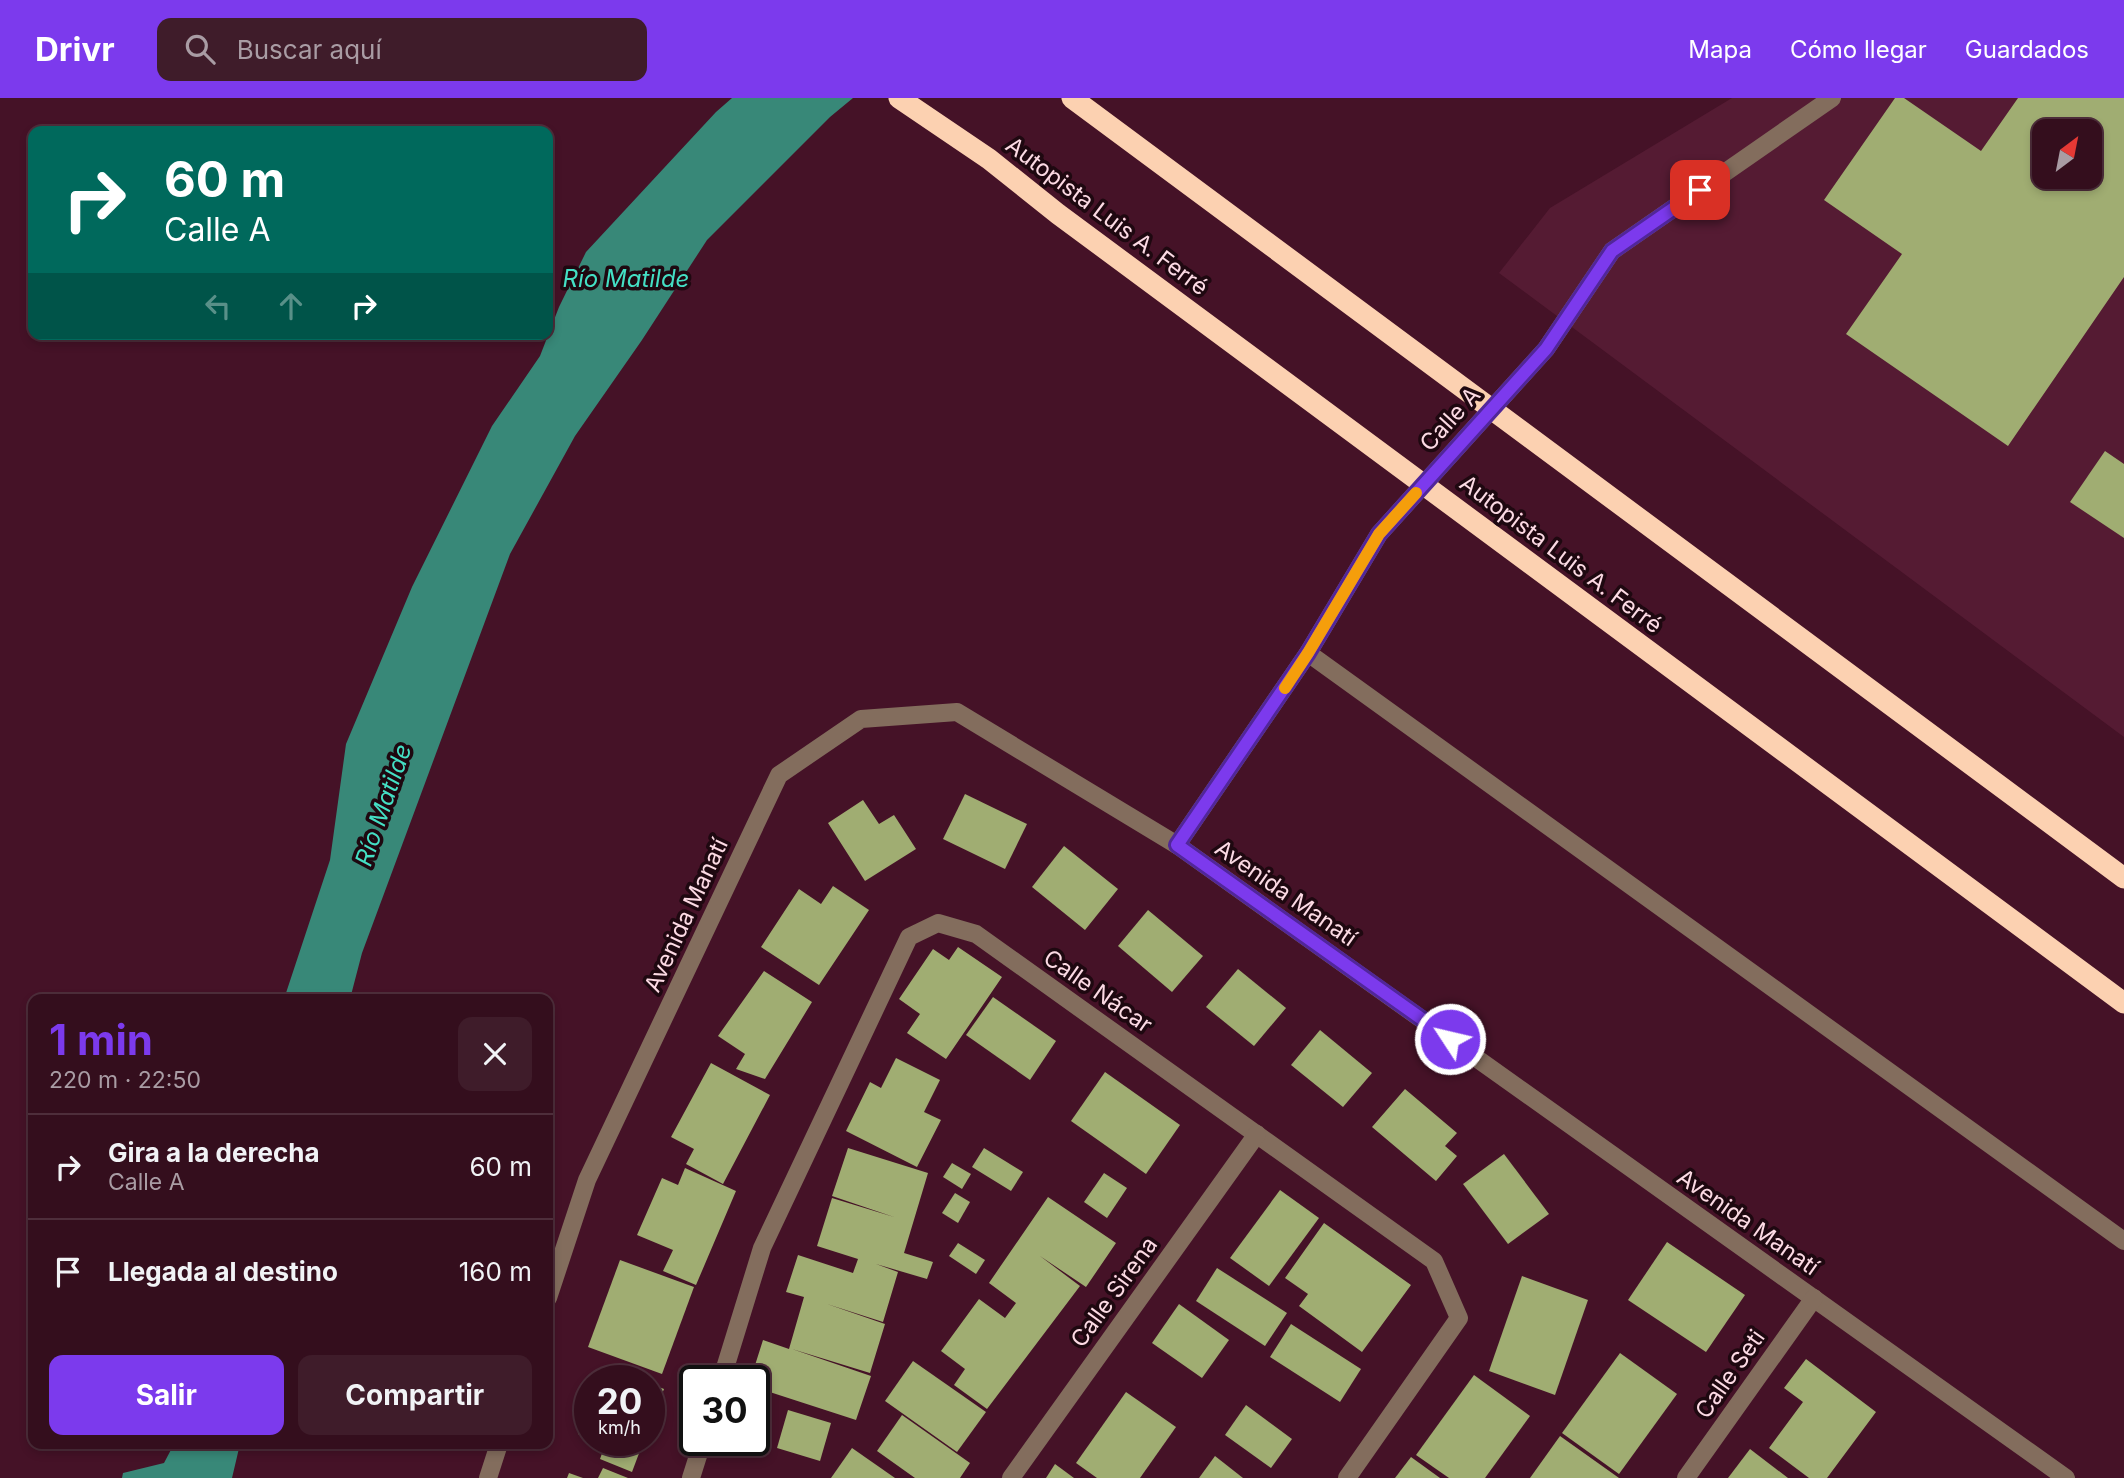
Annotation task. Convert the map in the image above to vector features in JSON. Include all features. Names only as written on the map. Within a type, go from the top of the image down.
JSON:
[{"type":"highway","name":"Autopista Luis A. Ferré","points":[[900,98],[989,159],[1080,230],[2124,1003]]},
{"type":"highway","points":[[1072,98],[2124,878]]},
{"type":"street","name":"Calle A","points":[[1177,845],[1308,653],[1379,534],[1546,349],[1612,251],[1832,98]]},
{"type":"street","points":[[1308,653],[2124,1241]]},
{"type":"street","name":"Avenida Manatí","points":[[553,1283],[587,1180],[779,775],[861,719],[957,712],[1177,845],[2066,1478]]},
{"type":"street","name":"Calle Nácar","points":[[726,1365],[762,1248],[909,937],[938,923],[976,934],[1434,1261],[1459,1318],[1347,1478]]},
{"type":"street","name":"Calle Sirena","points":[[1011,1478],[1257,1134]]},
{"type":"street","name":"Calle Seti","points":[[1686,1478],[1814,1298]]},
{"type":"street","points":[[488,1478],[497,1449]]},
{"type":"street","points":[[691,1478],[698,1456]]},
{"type":"shaded area","points":[[1732,98],[2124,98],[2124,737],[1499,273],[1550,208]]},
{"type":"water","name":"Río Matilde","points":[[732,98],[853,98],[830,117],[707,240],[575,436],[510,554],[362,953],[351,994],[286,994],[330,860],[346,744],[412,587],[492,426],[540,356],[546,340],[553,340],[553,322],[586,252]]},
{"type":"water","points":[[171,1449],[239,1449],[232,1478],[122,1478],[123,1473],[164,1463]]},
{"type":"building","points":[[1895,98],[1904,98],[1981,151],[2018,98],[2124,98],[2124,277],[2008,446],[1846,334],[1902,254],[1824,200]]},
{"type":"building","points":[[2105,451],[2124,464],[2124,538],[2070,502]]},
{"type":"building","points":[[965,794],[1027,824],[1005,869],[943,839]]},
{"type":"building","points":[[863,800],[879,824],[894,815],[916,849],[865,881],[828,823]]},
{"type":"building","points":[[1064,846],[1118,889],[1085,930],[1032,887]]},
{"type":"building","points":[[833,886],[869,910],[819,985],[761,947],[799,889],[821,904]]},
{"type":"building","points":[[1148,910],[1203,956],[1172,992],[1118,946]]},
{"type":"building","points":[[958,947],[1002,977],[946,1059],[907,1033],[920,1014],[899,999],[933,949],[949,960]]},
{"type":"building","points":[[1238,969],[1286,1008],[1254,1046],[1206,1007]]},
{"type":"building","points":[[764,971],[812,1002],[765,1079],[736,1069],[745,1054],[718,1036]]},
{"type":"building","points":[[993,997],[1056,1041],[1030,1080],[966,1035]]},
{"type":"building","points":[[1320,1030],[1372,1073],[1343,1107],[1291,1065]]},
{"type":"building","points":[[896,1058],[940,1080],[924,1112],[941,1120],[917,1167],[846,1131],[870,1082],[881,1088]]},
{"type":"building","points":[[711,1063],[770,1095],[723,1184],[686,1164],[694,1149],[671,1137]]},
{"type":"building","points":[[1105,1072],[1180,1125],[1146,1174],[1071,1121]]},
{"type":"building","points":[[1405,1089],[1457,1133],[1445,1146],[1457,1156],[1436,1181],[1372,1127]]},
{"type":"building","points":[[848,1148],[928,1173],[904,1253],[933,1262],[927,1279],[876,1264],[898,1272],[883,1322],[827,1304],[885,1324],[870,1373],[792,1349],[871,1376],[856,1420],[770,1392],[770,1365],[755,1365],[763,1340],[789,1349],[804,1297],[786,1292],[798,1255],[853,1273],[858,1259],[817,1246],[832,1198],[894,1217],[832,1196]]},
{"type":"building","points":[[984,1148],[1023,1172],[1011,1191],[972,1167]]},
{"type":"building","points":[[1504,1154],[1549,1214],[1508,1244],[1463,1184]]},
{"type":"building","points":[[952,1163],[971,1174],[962,1189],[943,1177]]},
{"type":"building","points":[[685,1168],[736,1191],[696,1285],[663,1271],[673,1250],[637,1235],[662,1178],[678,1185]]},
{"type":"building","points":[[1104,1173],[1127,1188],[1107,1218],[1084,1202]]},
{"type":"building","points":[[1280,1190],[1319,1218],[1269,1286],[1230,1258]]},
{"type":"building","points":[[955,1193],[970,1202],[958,1223],[942,1213]]},
{"type":"building","points":[[1048,1197],[1116,1243],[1086,1287],[1040,1256],[1080,1286],[987,1409],[954,1385],[965,1369],[941,1351],[979,1299],[1005,1318],[1016,1303],[989,1283]]},
{"type":"building","points":[[1324,1223],[1411,1285],[1362,1352],[1299,1306],[1308,1294],[1285,1278]]},
{"type":"building","points":[[1667,1242],[1745,1295],[1706,1352],[1628,1300]]},
{"type":"building","points":[[958,1243],[985,1260],[976,1274],[949,1256]]},
{"type":"building","points":[[620,1260],[694,1287],[665,1366],[637,1365],[588,1347]]},
{"type":"building","points":[[1217,1268],[1287,1313],[1265,1346],[1196,1301]]},
{"type":"building","points":[[1522,1276],[1588,1300],[1555,1395],[1489,1371]]},
{"type":"building","points":[[1179,1304],[1229,1340],[1202,1378],[1152,1343]]},
{"type":"building","points":[[1291,1324],[1361,1369],[1340,1402],[1270,1357]]},
{"type":"building","points":[[1620,1353],[1677,1394],[1619,1474],[1562,1433]]},
{"type":"building","points":[[1806,1359],[1876,1412],[1827,1478],[1809,1478],[1769,1448],[1803,1402],[1784,1388]]},
{"type":"building","points":[[913,1361],[986,1412],[957,1452],[885,1401]]},
{"type":"building","points":[[1474,1375],[1530,1416],[1485,1478],[1449,1478],[1416,1455]]},
{"type":"building","points":[[1126,1392],[1176,1427],[1140,1478],[1097,1478],[1076,1463]]},
{"type":"building","points":[[1246,1405],[1292,1439],[1271,1468],[1225,1435]]},
{"type":"building","points":[[788,1410],[831,1423],[820,1461],[777,1448]]},
{"type":"building","points":[[902,1415],[970,1463],[960,1478],[915,1478],[877,1451]]},
{"type":"building","points":[[1560,1436],[1619,1478],[1530,1478]]},
{"type":"building","points":[[852,1448],[895,1478],[831,1478]]},
{"type":"building","points":[[1750,1449],[1788,1478],[1728,1478]]},
{"type":"building","points":[[601,1456],[638,1456],[632,1472],[600,1459]]},
{"type":"building","points":[[1215,1456],[1243,1478],[1199,1478]]},
{"type":"building","points":[[1411,1457],[1440,1478],[1395,1478]]},
{"type":"building","points":[[1055,1464],[1074,1478],[1046,1478]]},
{"type":"building","points":[[603,1468],[628,1478],[598,1478]]},
{"type":"building","points":[[569,1473],[583,1478],[567,1478]]},
{"type":"slow traffic","points":[[1285,688],[1379,534],[1416,493]]},
{"type":"route","points":[[1450,1039],[1177,845],[1308,653],[1379,534],[1546,349],[1612,251],[1700,190]]}]
